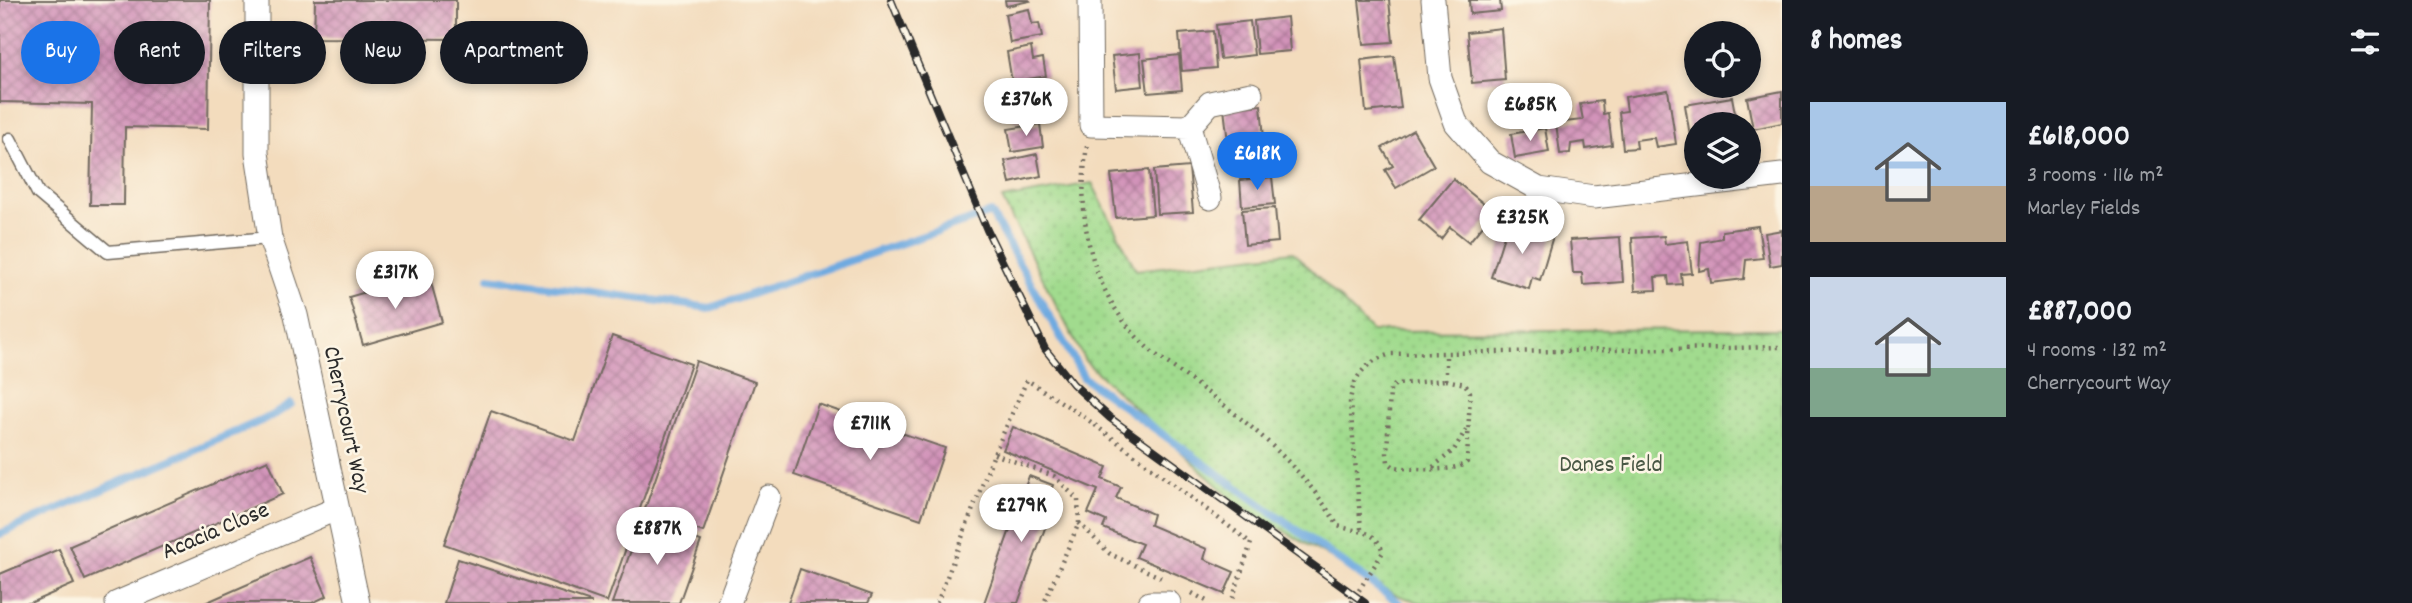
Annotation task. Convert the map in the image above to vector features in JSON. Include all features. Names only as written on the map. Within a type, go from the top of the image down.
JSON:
[{"type":"street","name":"Cherrycourt Way","points":[[257,0],[257,153],[270,238],[296,315],[358,603]]},
{"type":"street","points":[[1090,0],[1090,125],[1188,127],[1210,103],[1251,94]]},
{"type":"street","points":[[1433,0],[1440,78],[1456,123],[1490,162],[1539,189],[1594,197],[1782,175]]},
{"type":"street","points":[[1188,127],[1210,198]]},
{"type":"street","points":[[729,603],[769,497]]},
{"type":"street","name":"Acacia Close","points":[[117,603],[336,509]]},
{"type":"street","points":[[1150,603],[1176,592]]},
{"type":"lane","points":[[10,139],[38,193],[108,252],[270,238]]},
{"type":"path","points":[[1090,125],[1082,176],[1084,222],[1093,265],[1116,313],[1131,333],[1151,351],[1286,456],[1321,498],[1338,526],[1361,529],[1379,542],[1383,552],[1351,603]]},
{"type":"path","points":[[1361,529],[1350,402],[1352,384],[1361,372],[1379,357],[1391,354],[1782,347]]},
{"type":"path","points":[[1446,355],[1446,380]]},
{"type":"path","points":[[937,603],[994,454],[1027,380],[1083,416],[1251,543],[1231,603]]},
{"type":"path","points":[[1446,380],[1465,384],[1470,392],[1467,462],[1461,467],[1394,467],[1388,462],[1387,397],[1396,384],[1446,380]]},
{"type":"path","points":[[1431,468],[1454,450],[1470,422]]},
{"type":"path","points":[[994,454],[1054,476],[1067,485],[1078,500],[1079,523],[1044,603]]},
{"type":"path","points":[[1079,523],[1110,554],[1176,592],[1210,603]]},
{"type":"green space","name":"Danes Field","points":[[1092,183],[1136,270],[1293,252],[1372,331],[1782,329],[1782,603],[1421,603],[1394,594],[1238,505],[1085,361],[1002,199]]},
{"type":"building","points":[[0,0],[210,0],[208,129],[125,127],[124,205],[90,205],[92,104],[0,102]]},
{"type":"building","points":[[315,0],[456,0],[456,21],[440,21],[440,39],[426,39],[426,21],[340,21],[340,38],[326,38],[326,21],[314,21]]},
{"type":"building","points":[[1005,0],[1029,0],[1030,1],[1006,6]]},
{"type":"building","points":[[1359,0],[1389,0],[1393,42],[1364,44]]},
{"type":"building","points":[[1469,0],[1500,0],[1501,11],[1470,14]]},
{"type":"building","points":[[1029,9],[1032,24],[1039,23],[1042,37],[1010,43],[1005,14]]},
{"type":"building","points":[[1287,17],[1290,51],[1257,54],[1254,21]]},
{"type":"building","points":[[1250,21],[1254,55],[1220,59],[1216,25]]},
{"type":"building","points":[[1501,28],[1505,80],[1472,83],[1467,32]]},
{"type":"building","points":[[1213,31],[1216,68],[1182,71],[1179,34]]},
{"type":"building","points":[[1031,47],[1033,60],[1043,58],[1046,76],[1012,82],[1007,52]]},
{"type":"building","points":[[1140,53],[1143,86],[1116,89],[1112,56]]},
{"type":"building","points":[[1179,55],[1182,90],[1148,93],[1144,59]]},
{"type":"building","points":[[1394,56],[1401,108],[1366,112],[1361,60]]},
{"type":"building","points":[[1037,83],[1040,101],[1046,99],[1049,115],[1014,121],[1008,88]]},
{"type":"building","points":[[1668,90],[1676,144],[1656,147],[1654,138],[1650,138],[1636,140],[1637,148],[1623,149],[1619,112],[1627,111],[1625,97]]},
{"type":"building","points":[[1782,91],[1782,123],[1761,127],[1761,112],[1750,112],[1747,98],[1761,98],[1761,95]]},
{"type":"building","points":[[1732,98],[1735,112],[1686,112],[1685,105]]},
{"type":"building","points":[[1602,101],[1603,114],[1608,113],[1612,145],[1586,149],[1585,142],[1571,144],[1570,153],[1560,154],[1556,123],[1583,120],[1580,104]]},
{"type":"building","points":[[1261,105],[1264,138],[1228,142],[1224,109]]},
{"type":"building","points":[[1040,124],[1043,147],[1012,152],[1008,129]]},
{"type":"building","points":[[1545,128],[1549,152],[1515,158],[1511,134]]},
{"type":"building","points":[[1413,130],[1434,166],[1396,188],[1385,170],[1393,166],[1382,148]]},
{"type":"building","points":[[1269,146],[1272,174],[1240,177],[1237,149]]},
{"type":"building","points":[[1037,154],[1041,176],[1010,183],[1005,161]]},
{"type":"building","points":[[1189,167],[1193,212],[1157,214],[1154,170]]},
{"type":"building","points":[[1149,170],[1153,215],[1116,218],[1111,174]]},
{"type":"building","points":[[1272,177],[1275,204],[1242,207],[1240,180]]},
{"type":"building","points":[[1453,179],[1494,212],[1469,242],[1450,227],[1441,239],[1419,220]]},
{"type":"building","points":[[1275,208],[1278,242],[1245,245],[1242,210]]},
{"type":"building","points":[[1508,223],[1553,236],[1540,280],[1532,277],[1529,289],[1491,277]]},
{"type":"building","points":[[1758,226],[1763,258],[1746,260],[1744,279],[1711,283],[1709,269],[1699,271],[1701,242],[1722,238],[1722,231]]},
{"type":"building","points":[[1782,230],[1782,264],[1770,266],[1765,233]]},
{"type":"building","points":[[1664,236],[1665,244],[1688,241],[1692,273],[1681,274],[1682,284],[1669,285],[1668,276],[1655,277],[1656,290],[1635,291],[1632,238]]},
{"type":"building","points":[[1620,237],[1623,282],[1583,285],[1582,273],[1573,273],[1570,240]]},
{"type":"building","points":[[430,279],[442,322],[363,345],[349,297],[393,284],[394,289]]},
{"type":"building","points":[[612,336],[691,364],[607,602],[444,544],[491,411],[575,441]]},
{"type":"building","points":[[696,361],[755,382],[703,532],[644,512]]},
{"type":"building","points":[[818,404],[945,448],[921,519],[794,475]]},
{"type":"building","points":[[1013,427],[1107,467],[1102,479],[1121,487],[1116,498],[1153,514],[1150,525],[1207,549],[1204,559],[1234,572],[1224,594],[1136,557],[1142,544],[1103,528],[1106,521],[1088,513],[1098,490],[1003,450]]},
{"type":"building","points":[[268,460],[283,494],[85,580],[70,546]]},
{"type":"building","points":[[1029,476],[1053,485],[1042,515],[1049,517],[1018,603],[984,603]]},
{"type":"building","points":[[642,520],[701,541],[679,603],[612,603]]},
{"type":"building","points":[[59,549],[74,584],[30,603],[0,603],[0,574]]},
{"type":"building","points":[[310,557],[327,596],[312,603],[205,603]]},
{"type":"building","points":[[458,559],[591,602],[591,603],[444,603]]},
{"type":"building","points":[[800,569],[872,595],[868,603],[788,603]]},
{"type":"waterway","points":[[489,278],[710,308],[991,213],[1084,378],[1399,603]]},
{"type":"waterway","points":[[0,534],[272,416],[291,404]]},
{"type":"railway","points":[[891,0],[987,230],[1045,349],[1073,384],[1110,418],[1365,603]]}]
